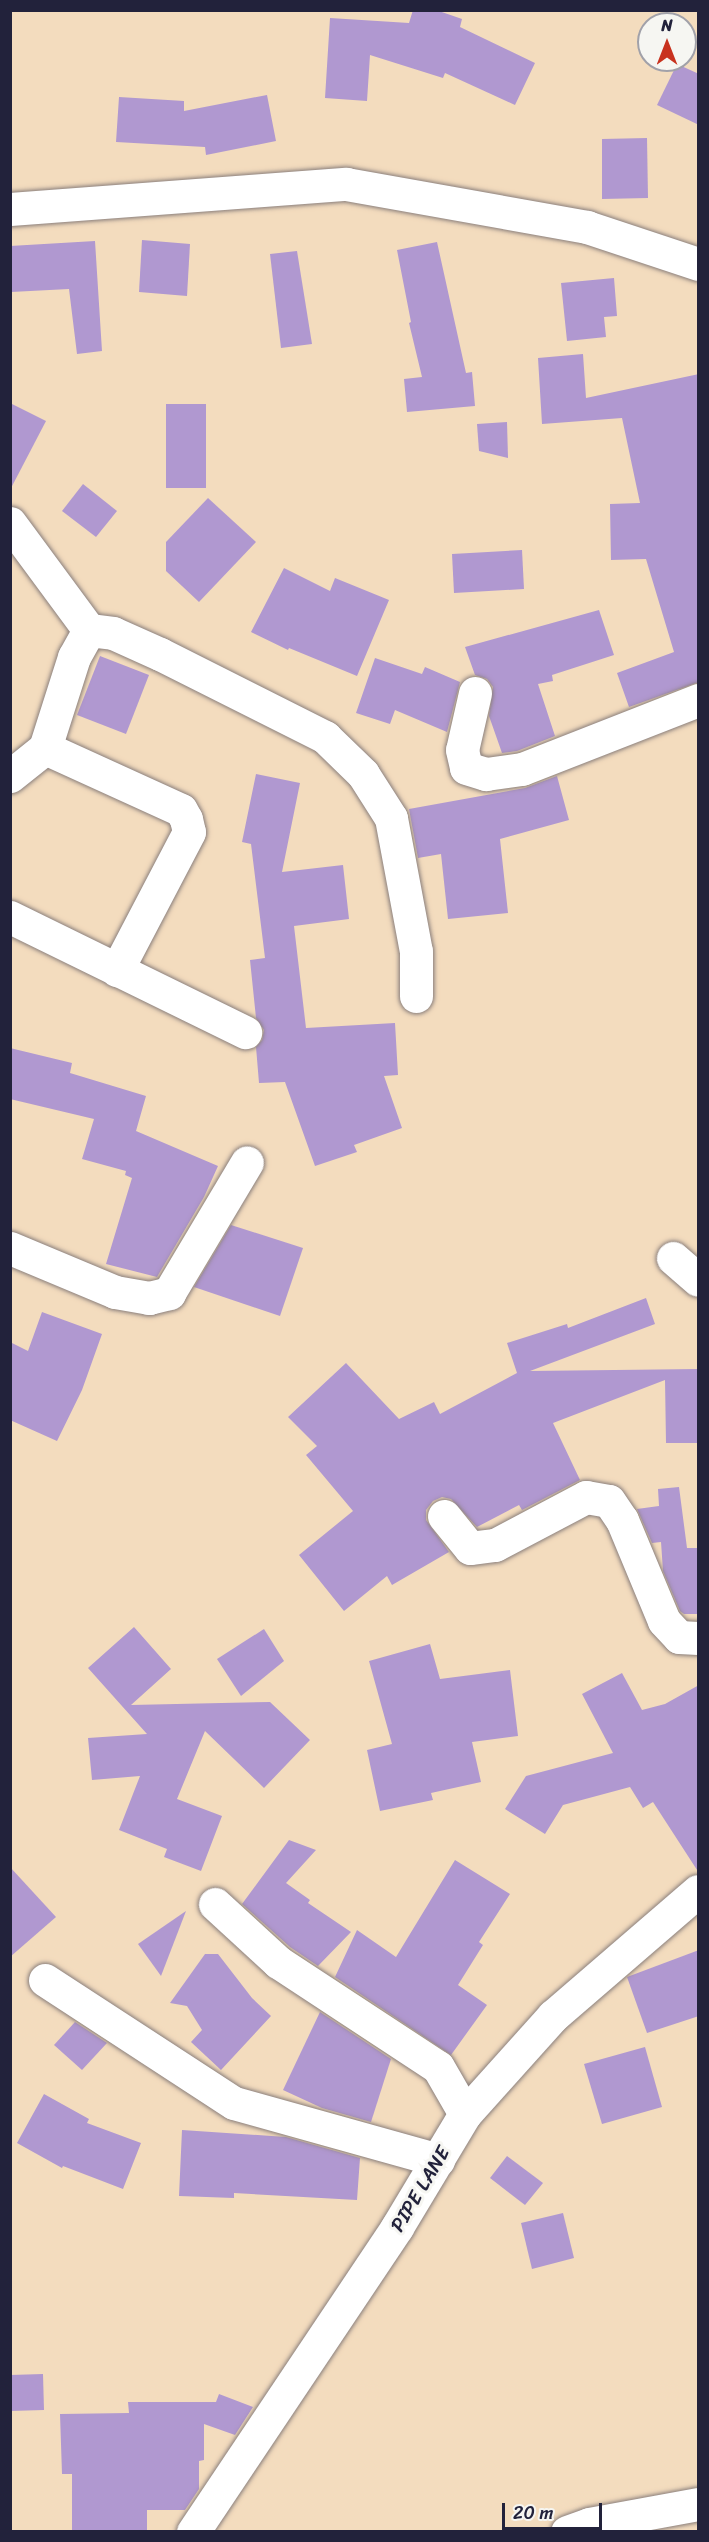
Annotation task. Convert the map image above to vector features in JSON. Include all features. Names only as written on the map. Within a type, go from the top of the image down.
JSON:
[{"type":"street","points":[[10,209],[346,184],[587,227],[699,264]]},
{"type":"street","points":[[10,523],[89,630],[113,633],[160,654],[326,737],[363,774],[391,818],[416,951],[416,996]]},
{"type":"street","points":[[10,776],[45,748],[74,657],[89,630]]},
{"type":"street","points":[[475,693],[462,750],[466,768],[486,774],[522,769],[699,700]]},
{"type":"street","points":[[45,748],[181,810],[186,819],[189,832],[117,970]]},
{"type":"street","points":[[10,917],[245,1032]]},
{"type":"street","points":[[10,1248],[115,1292],[149,1298],[169,1293],[247,1162]]},
{"type":"street","points":[[673,1258],[699,1280]]},
{"type":"street","points":[[444,1516],[470,1548],[495,1545],[586,1497],[609,1501],[622,1520],[664,1621],[679,1637],[699,1638]]},
{"type":"street","name":"PIPE LANE","points":[[193,2532],[398,2227],[465,2114],[553,2016],[699,1891]]},
{"type":"street","points":[[215,1904],[278,1962],[438,2067],[465,2114]]},
{"type":"street","points":[[45,1980],[234,2103],[438,2160]]},
{"type":"street","points":[[567,2532],[589,2524],[699,2504]]},
{"type":"building","points":[[413,10],[436,10],[462,19],[460,27],[535,63],[515,105],[445,73],[443,78],[370,55],[367,101],[325,98],[330,18],[409,23]]},
{"type":"building","points":[[673,72],[699,74],[699,125],[657,105]]},
{"type":"building","points":[[267,95],[276,141],[206,155],[205,147],[116,142],[119,97],[184,101],[184,111]]},
{"type":"building","points":[[647,138],[648,198],[602,199],[602,139]]},
{"type":"building","points":[[142,240],[190,244],[187,296],[139,292]]},
{"type":"building","points":[[95,241],[102,351],[77,354],[69,289],[11,292],[10,246]]},
{"type":"building","points":[[437,242],[466,373],[472,372],[475,406],[407,412],[404,379],[422,377],[409,323],[411,322],[397,250]]},
{"type":"building","points":[[297,251],[312,344],[281,348],[270,254]]},
{"type":"building","points":[[614,278],[617,316],[604,317],[606,337],[567,341],[561,283]]},
{"type":"building","points":[[583,354],[586,398],[699,374],[699,682],[629,707],[617,673],[674,652],[646,559],[611,560],[610,504],[640,503],[622,418],[542,424],[538,358]]},
{"type":"building","points":[[10,403],[46,421],[10,490]]},
{"type":"building","points":[[166,404],[206,404],[206,488],[166,488]]},
{"type":"building","points":[[507,422],[508,458],[479,451],[477,424]]},
{"type":"building","points":[[83,484],[117,511],[96,537],[62,511]]},
{"type":"building","points":[[208,498],[256,542],[199,602],[166,571],[166,542]]},
{"type":"building","points":[[522,550],[524,589],[454,593],[452,554]]},
{"type":"building","points":[[284,568],[330,591],[335,578],[389,600],[357,676],[289,648],[288,650],[251,632]]},
{"type":"building","points":[[599,610],[614,655],[552,675],[553,681],[538,684],[555,736],[517,751],[502,753],[489,716],[493,687],[487,679],[475,675],[465,647]]},
{"type":"building","points":[[100,656],[149,675],[126,734],[77,715]]},
{"type":"building","points":[[375,658],[422,674],[425,667],[460,682],[447,732],[395,710],[390,724],[356,713]]},
{"type":"building","points":[[256,774],[300,783],[282,872],[343,865],[349,919],[294,926],[306,1028],[395,1023],[398,1075],[384,1076],[402,1128],[354,1145],[357,1152],[315,1166],[285,1082],[259,1083],[256,1047],[262,1040],[264,1030],[256,1018],[250,960],[265,958],[251,844],[242,842]]},
{"type":"building","points":[[557,776],[569,820],[500,839],[508,913],[448,919],[441,854],[418,858],[409,809],[525,788]]},
{"type":"building","points":[[10,1048],[72,1063],[70,1073],[146,1096],[136,1131],[218,1166],[204,1197],[157,1277],[106,1264],[132,1178],[125,1175],[126,1171],[82,1159],[94,1119],[10,1099]]},
{"type":"building","points":[[231,1225],[303,1248],[280,1316],[194,1287]]},
{"type":"building","points":[[646,1298],[655,1324],[530,1371],[699,1369],[699,1443],[666,1443],[665,1380],[553,1423],[580,1480],[522,1510],[519,1505],[477,1527],[451,1499],[442,1497],[433,1501],[426,1510],[426,1520],[449,1552],[392,1585],[387,1576],[344,1611],[299,1555],[353,1511],[306,1455],[317,1446],[288,1417],[346,1363],[399,1419],[434,1402],[440,1414],[517,1373],[507,1343],[567,1324],[568,1328]]},
{"type":"building","points":[[42,1312],[102,1334],[82,1390],[57,1441],[10,1420],[10,1342],[28,1351]]},
{"type":"building","points":[[679,1487],[687,1548],[699,1548],[699,1614],[684,1614],[680,1611],[663,1571],[661,1542],[652,1543],[637,1509],[659,1506],[658,1489]]},
{"type":"building","points":[[134,1627],[171,1669],[131,1705],[270,1702],[310,1740],[264,1788],[205,1731],[177,1799],[222,1816],[201,1871],[164,1857],[167,1849],[119,1830],[140,1776],[92,1780],[88,1738],[147,1734],[88,1668]]},
{"type":"building","points":[[264,1629],[284,1661],[241,1696],[217,1659]]},
{"type":"building","points":[[430,1644],[440,1679],[510,1670],[518,1736],[472,1742],[481,1782],[431,1793],[433,1800],[380,1811],[367,1750],[392,1744],[369,1661]]},
{"type":"building","points":[[622,1673],[642,1710],[665,1704],[699,1685],[699,1873],[653,1802],[643,1808],[630,1787],[563,1805],[545,1834],[505,1809],[526,1776],[613,1753],[582,1694]]},
{"type":"building","points":[[289,1840],[316,1850],[286,1883],[310,1900],[308,1903],[351,1932],[318,1966],[290,1947],[242,1904]]},
{"type":"building","points":[[455,1860],[510,1894],[479,1942],[483,1945],[458,1985],[487,2005],[451,2055],[335,1977],[357,1930],[396,1957]]},
{"type":"building","points":[[10,1867],[56,1917],[10,1957]]},
{"type":"building","points":[[186,1911],[161,1976],[138,1944]]},
{"type":"building","points":[[699,1950],[699,2016],[647,2033],[627,1977]]},
{"type":"building","points":[[205,1954],[218,1954],[252,1998],[271,2016],[221,2070],[191,2042],[202,2030],[187,2006],[170,2003]]},
{"type":"building","points":[[320,2012],[391,2059],[371,2122],[322,2108],[283,2090]]},
{"type":"building","points":[[75,2022],[107,2043],[82,2070],[54,2045]]},
{"type":"building","points":[[645,2047],[662,2107],[602,2124],[584,2064]]},
{"type":"building","points":[[44,2094],[89,2119],[87,2123],[141,2143],[123,2189],[63,2166],[62,2168],[17,2143]]},
{"type":"building","points":[[182,2130],[286,2137],[360,2158],[357,2200],[234,2193],[234,2198],[179,2196]]},
{"type":"building","points":[[507,2156],[543,2183],[525,2205],[490,2178]]},
{"type":"building","points":[[563,2213],[574,2258],[532,2269],[521,2223]]},
{"type":"building","points":[[43,2374],[44,2410],[10,2411],[10,2375]]},
{"type":"building","points":[[219,2394],[253,2407],[235,2435],[204,2424],[204,2460],[199,2461],[199,2489],[185,2510],[147,2510],[147,2532],[72,2532],[72,2474],[62,2474],[60,2414],[129,2413],[128,2402],[216,2402]]}]
